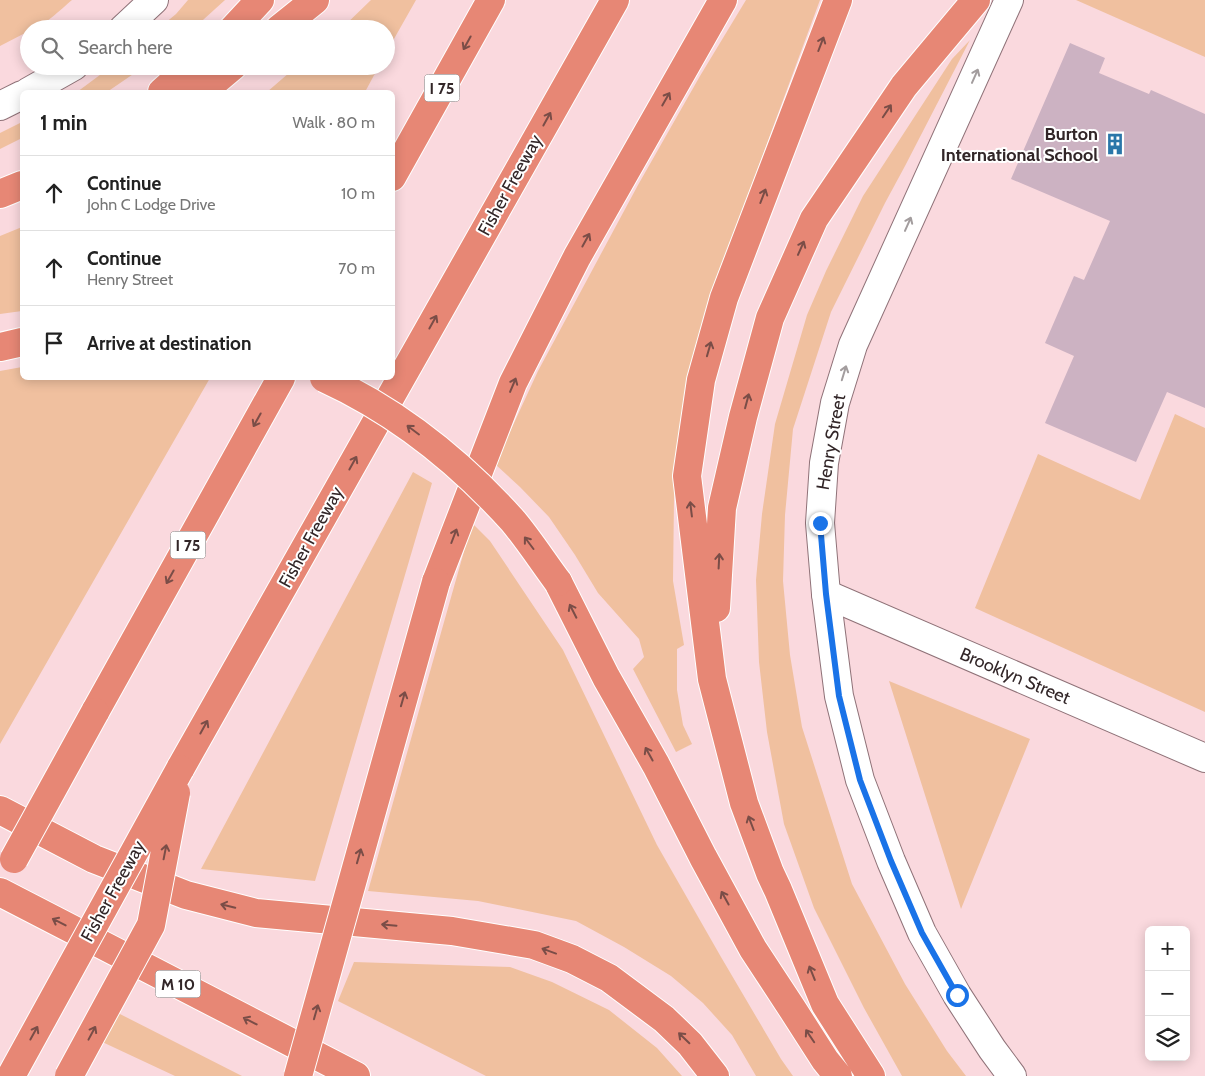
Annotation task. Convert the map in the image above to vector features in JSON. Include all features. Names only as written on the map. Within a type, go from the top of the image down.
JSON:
[{"type":"highway","points":[[241,20],[260,0]]},
{"type":"highway","points":[[290,20],[314,0]]},
{"type":"highway","name":"I 75","points":[[395,172],[491,0]]},
{"type":"highway","name":"Fisher Freeway","points":[[11,1076],[180,769],[615,0]]},
{"type":"highway","points":[[298,1076],[436,582],[513,383],[577,257],[723,0]]},
{"type":"highway","points":[[838,0],[724,298],[701,380],[688,476],[712,679],[744,803],[770,873],[825,1004],[871,1076]]},
{"type":"highway","points":[[712,679],[722,508],[743,417],[770,318],[814,219],[904,86],[976,0]]},
{"type":"highway","points":[[164,90],[181,75]]},
{"type":"highway","points":[[199,90],[214,82],[222,75]]},
{"type":"highway","points":[[0,194],[20,186]]},
{"type":"highway","points":[[0,347],[20,342]]},
{"type":"highway","name":"I 75","points":[[0,883],[280,380]]},
{"type":"highway","points":[[329,380],[395,417],[445,454],[484,490],[514,523],[558,582],[606,677],[656,766],[753,949],[825,1060],[838,1076]]},
{"type":"highway","points":[[69,1076],[151,925],[180,769]]},
{"type":"highway","points":[[0,810],[94,859],[186,895],[256,913],[452,931],[534,945],[572,959],[609,978],[664,1019],[690,1044],[715,1076]]},
{"type":"highway","name":"M 10","points":[[0,892],[356,1076]]},
{"type":"street","points":[[133,20],[154,0]]},
{"type":"street","name":"Henry Street","points":[[1009,0],[853,345],[835,404],[824,463],[820,523],[826,594],[839,696],[860,780],[891,861],[922,933],[957,995],[1012,1076]]},
{"type":"street","points":[[32,90],[58,75]]},
{"type":"street","points":[[0,106],[20,96]]},
{"type":"street","name":"Brooklyn Street","points":[[826,594],[1205,758]]},
{"type":"shaded area","points":[[0,0],[72,0],[48,20],[20,20],[20,36],[0,46]]},
{"type":"shaded area","points":[[188,0],[225,0],[203,20],[169,20]]},
{"type":"shaded area","points":[[371,0],[416,0],[395,37],[395,20],[350,20]]},
{"type":"shaded area","points":[[746,0],[820,0],[738,222],[692,361],[674,499],[673,581],[684,645],[677,649],[677,690],[683,725],[692,744],[676,752],[633,669],[644,657],[639,639],[598,593],[549,517],[495,464],[538,371],[638,185]]},
{"type":"shaded area","points":[[1076,0],[1205,0],[1205,57]]},
{"type":"shaded area","points":[[970,40],[885,203],[831,312],[793,429],[785,515],[783,581],[790,655],[802,727],[852,884],[905,984],[947,1051],[966,1076],[902,1076],[864,1008],[814,908],[784,824],[767,732],[759,662],[756,580],[762,514],[775,424],[807,315],[826,271],[863,196],[952,59]]},
{"type":"shaded area","points":[[100,75],[132,75],[110,90],[80,90]]},
{"type":"shaded area","points":[[287,75],[374,75],[366,90],[269,90]]},
{"type":"shaded area","points":[[20,123],[20,139],[0,149],[0,133]]},
{"type":"shaded area","points":[[20,228],[20,311],[0,314],[0,236]]},
{"type":"shaded area","points":[[20,367],[20,380],[209,380],[0,744],[0,371]]},
{"type":"shaded area","points":[[1175,414],[1205,428],[1205,712],[975,608],[1038,454],[1140,500]]},
{"type":"shaded area","points":[[413,472],[432,483],[315,881],[201,869]]},
{"type":"shaded area","points":[[472,523],[490,541],[563,650],[657,845],[781,1059],[793,1076],[756,1076],[732,1035],[703,1003],[671,976],[624,947],[576,921],[478,901],[368,891]]},
{"type":"shaded area","points":[[889,681],[1030,739],[961,909]]},
{"type":"shaded area","points":[[354,962],[510,967],[552,982],[609,1010],[657,1048],[682,1076],[486,1076],[338,1001]]},
{"type":"shaded area","points":[[116,1012],[242,1076],[175,1076],[98,1040]]},
{"type":"building","points":[[1070,43],[1105,58],[1099,73],[1149,94],[1151,90],[1205,114],[1205,408],[1167,392],[1136,462],[1045,423],[1074,356],[1045,343],[1074,276],[1084,280],[1110,221],[1011,179]]},
{"type":"place","name":"Burton International School","points":[[1115,144]]},
{"type":"route","points":[[820,523],[826,594],[839,696],[860,780],[891,861],[922,933],[957,995]]}]
